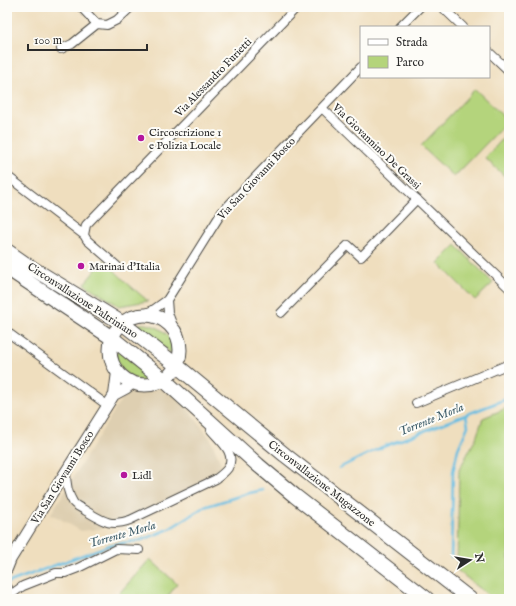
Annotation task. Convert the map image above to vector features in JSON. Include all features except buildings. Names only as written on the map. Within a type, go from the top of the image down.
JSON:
[{"type":"highway","name":"Circonvallazione Paltriniano","points":[[7,251],[122,323],[176,365]]},
{"type":"highway","name":"Circonvallazione Paltriniano","points":[[7,268],[112,338],[164,380]]},
{"type":"highway","name":"Circonvallazione Mugazzone","points":[[176,365],[285,455],[470,599]]},
{"type":"highway","points":[[164,380],[258,465],[295,496],[427,599]]},
{"type":"main road","name":"Via San Giovanni Bosco","points":[[122,323],[133,316],[144,314]]},
{"type":"main road","points":[[122,323],[116,330],[110,346],[113,365],[118,372],[133,383],[141,385],[164,380],[171,373],[180,358],[178,338],[174,329],[161,318],[144,314]]},
{"type":"street","points":[[81,7],[97,24],[107,25],[116,20],[131,7]]},
{"type":"street","name":"Via Alessandro Furietti","points":[[84,235],[86,225],[297,7]]},
{"type":"street","points":[[401,26],[420,7]]},
{"type":"street","points":[[442,7],[462,26]]},
{"type":"street","points":[[61,49],[72,44],[97,24]]},
{"type":"street","points":[[490,53],[509,71]]},
{"type":"street","name":"Via San Giovanni Bosco","points":[[144,314],[153,310],[167,300],[222,212],[360,68]]},
{"type":"street","name":"Via Giovannino De Grassi","points":[[322,108],[509,288]]},
{"type":"street","points":[[7,176],[84,235],[87,240],[117,266]]},
{"type":"street","name":"Via Giovannino De Grassi","points":[[281,313],[348,245],[361,257],[417,199]]},
{"type":"street","points":[[167,300],[168,313],[174,329]]},
{"type":"street","points":[[7,332],[107,405]]},
{"type":"street","points":[[416,403],[509,364]]},
{"type":"street","name":"Via San Giovanni Bosco","points":[[7,569],[9,561],[114,395],[118,372]]},
{"type":"street","name":"Via San Giovanni Bosco","points":[[114,395],[133,383]]},
{"type":"street","points":[[66,471],[67,485],[73,503],[100,520],[119,524],[216,479],[228,469],[230,458],[228,450],[200,417],[190,402]]},
{"type":"street","points":[[8,594],[13,593],[23,586],[56,573],[66,573],[78,568],[116,549],[139,550]]},
{"type":"shaded area","points":[[166,388],[179,397],[210,438],[221,464],[212,483],[145,517],[99,529],[81,531],[55,516],[50,515],[124,395],[132,391]]},
{"type":"green space","points":[[475,89],[508,121],[454,177],[421,146]]},
{"type":"green space","points":[[509,132],[509,180],[485,158]]},
{"type":"green space","points":[[456,245],[493,283],[475,300],[438,263]]},
{"type":"green space","points":[[104,260],[148,301],[119,306],[84,284]]},
{"type":"green space","points":[[140,324],[147,324],[159,328],[164,332],[172,342],[174,355],[137,327]]},
{"type":"green space","points":[[117,350],[154,380],[139,380],[126,374],[117,360]]},
{"type":"green space","points":[[509,407],[509,599],[493,599],[457,570],[459,470],[476,438],[483,418]]},
{"type":"green space","points":[[150,559],[177,584],[166,599],[114,599]]},
{"type":"waterway","name":"Torrente Morla","points":[[339,468],[380,448],[509,398]]},
{"type":"waterway","points":[[451,557],[453,472],[458,449],[468,426],[466,415]]},
{"type":"waterway","name":"Torrente Morla","points":[[7,583],[110,545],[142,540],[169,529],[204,507],[263,490]]},
{"type":"place","name":"Circoscrizione 1 e Polizia Locale","points":[[141,138]]},
{"type":"place","name":"Marinai d'Italia","points":[[81,266]]},
{"type":"place","name":"Lidl","points":[[124,475]]}]
